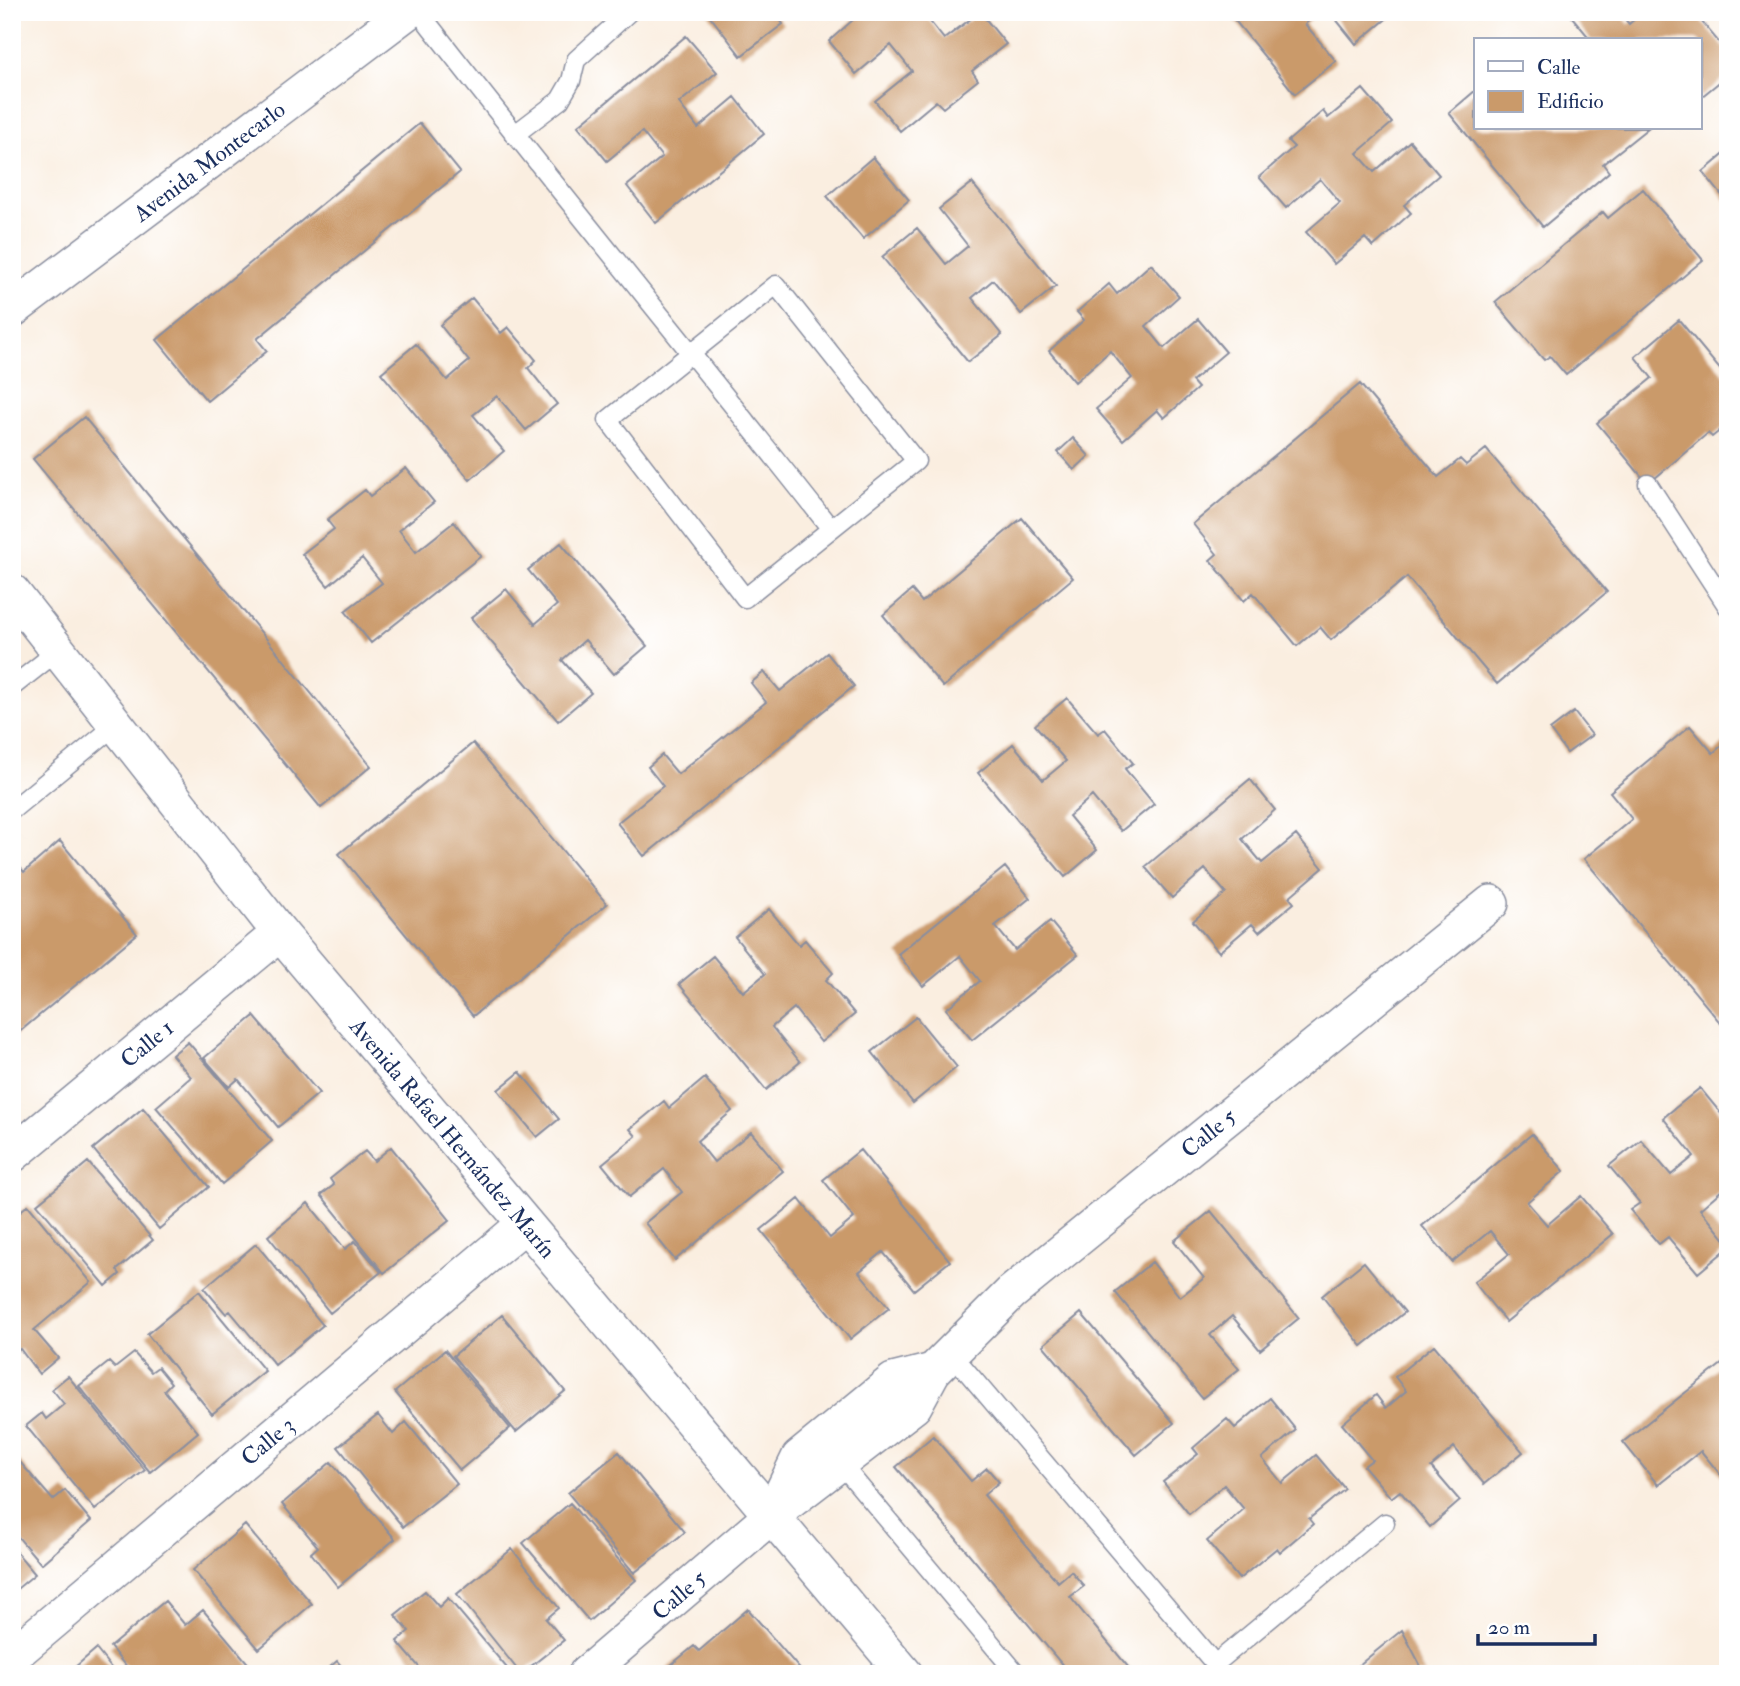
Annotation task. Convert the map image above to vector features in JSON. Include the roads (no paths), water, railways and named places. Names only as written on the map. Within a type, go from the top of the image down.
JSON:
[{"type":"street","name":"Avenida Montecarlo","points":[[12,310],[407,12]]},
{"type":"street","name":"Avenida Rafael Hernández Marín","points":[[12,592],[280,933],[905,1674]]},
{"type":"street","name":"Calle 5","points":[[586,1674],[772,1516],[914,1406],[943,1362],[1011,1293],[1491,903]]},
{"type":"street","name":"Calle 1","points":[[12,1155],[280,933]]},
{"type":"street","name":"Calle 3","points":[[12,1656],[525,1224]]},
{"type":"street","name":"Calle 5","points":[[772,1516],[799,1458],[893,1381],[943,1362]]},
{"type":"lane","points":[[419,12],[514,135],[692,352],[831,529]]},
{"type":"lane","points":[[514,135],[560,100],[571,81],[576,60],[629,12]]},
{"type":"lane","points":[[776,285],[916,461],[831,529],[745,598],[608,420],[776,285]]},
{"type":"lane","points":[[1648,484],[1728,607]]},
{"type":"lane","points":[[12,687],[59,650]]},
{"type":"lane","points":[[12,810],[117,724]]},
{"type":"lane","points":[[943,1362],[1215,1664],[1385,1524]]},
{"type":"lane","points":[[841,1464],[1017,1674]]}]
